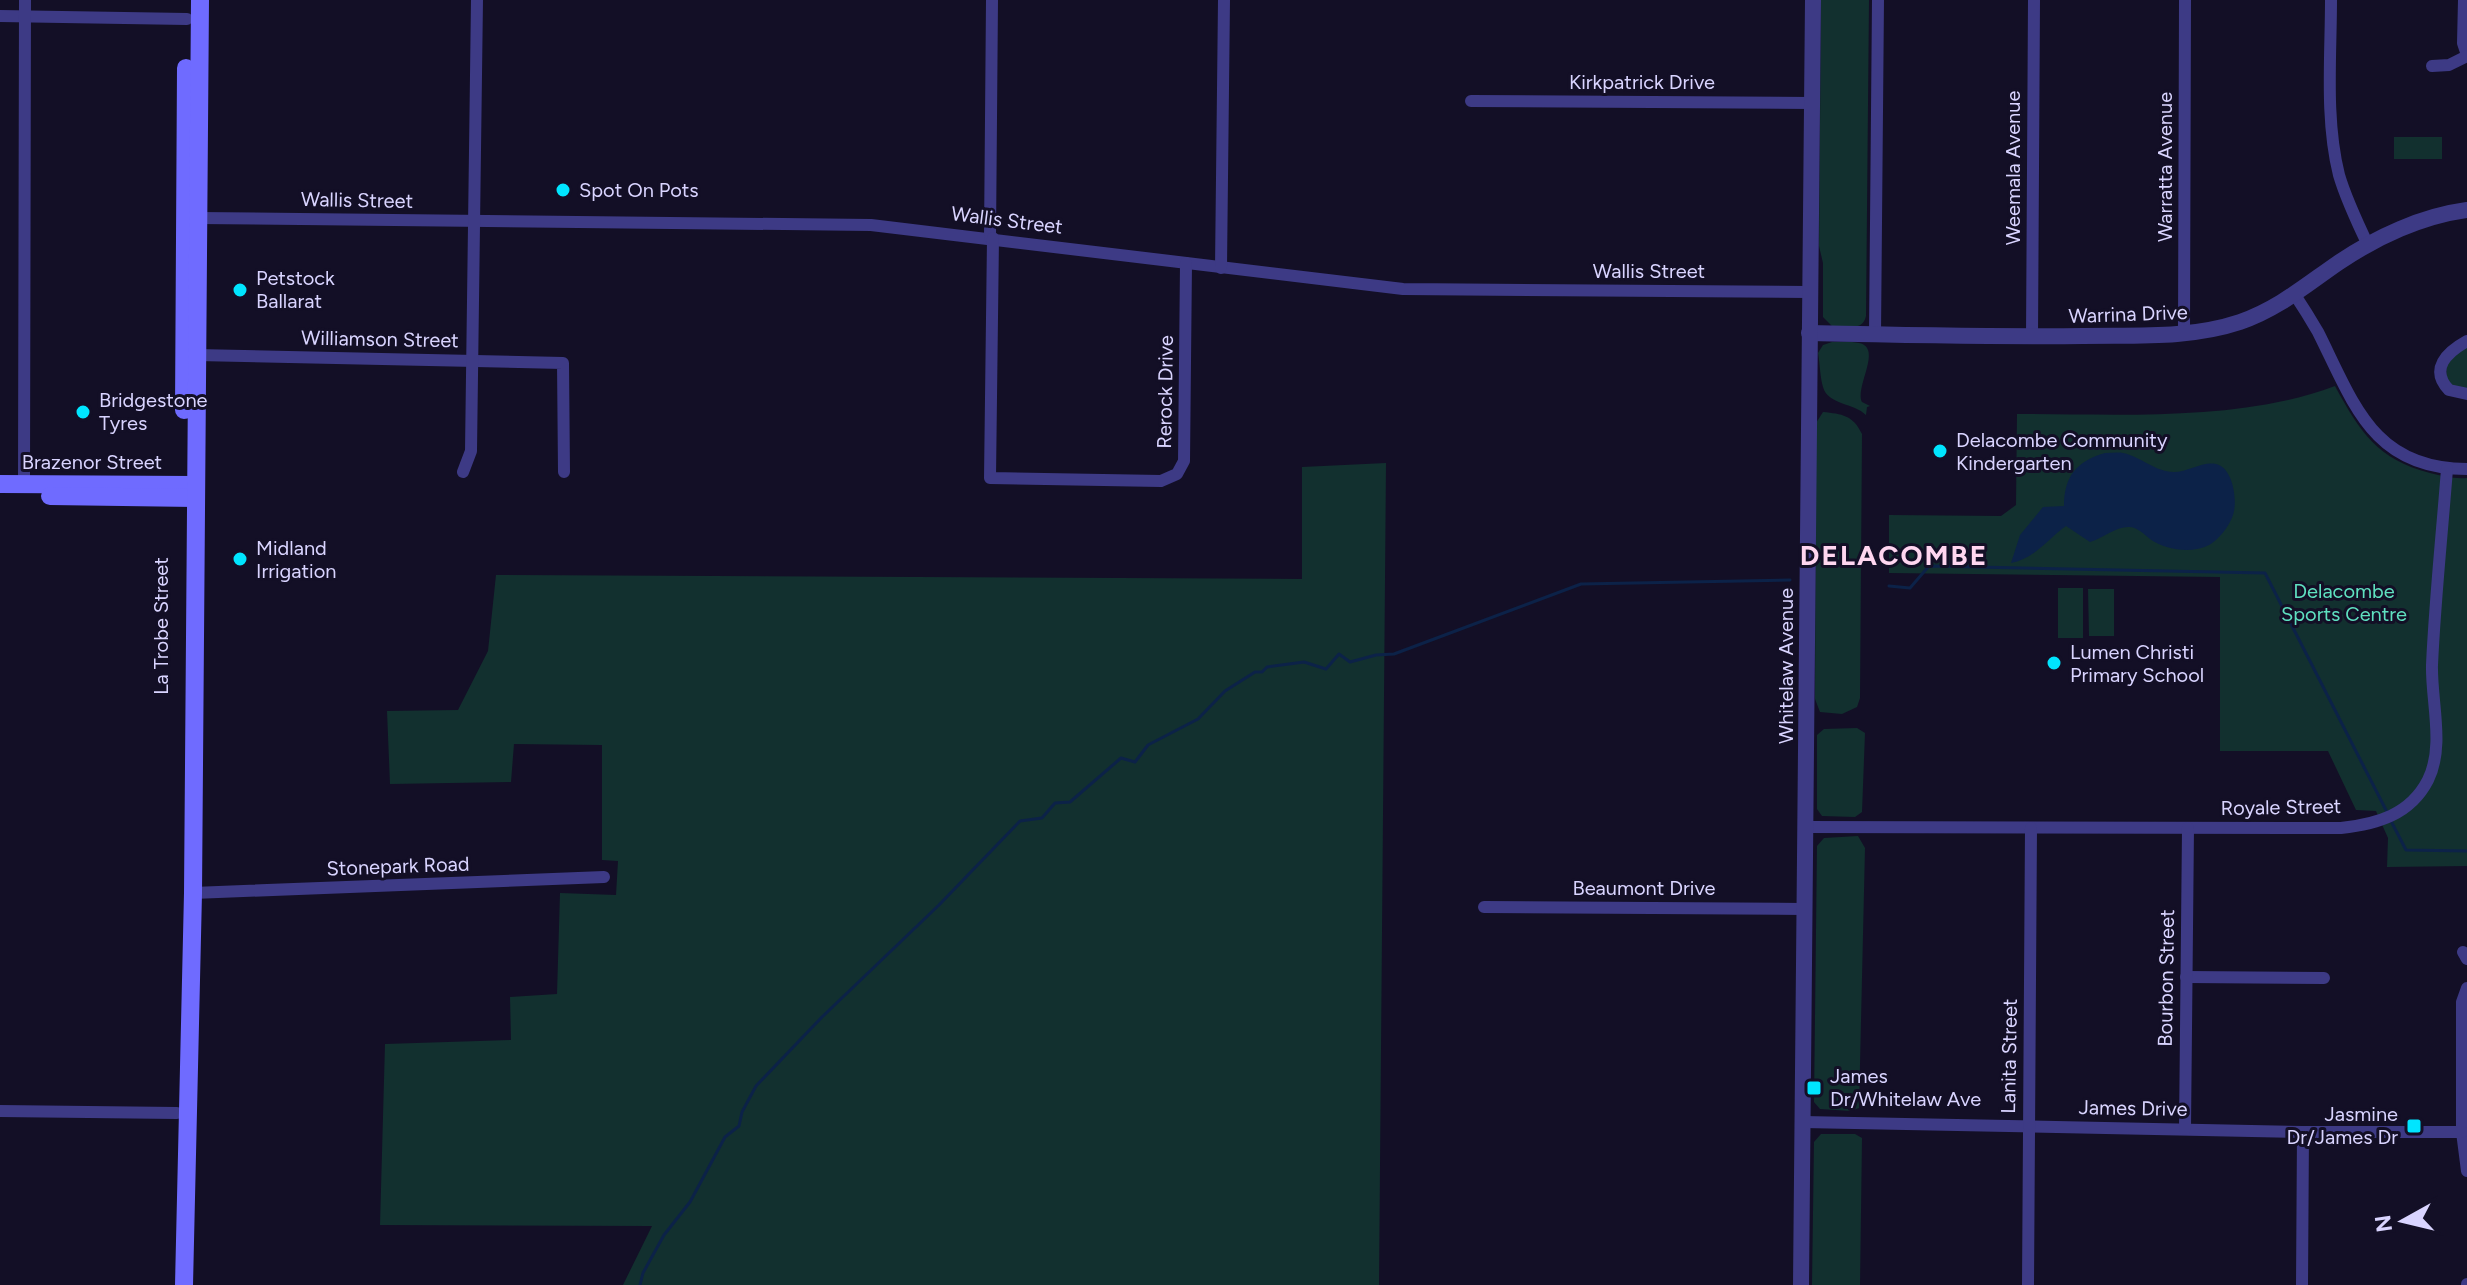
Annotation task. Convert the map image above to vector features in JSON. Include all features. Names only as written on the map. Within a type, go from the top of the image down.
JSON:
[{"type":"main road","name":"La Trobe Street","points":[[184,1285],[193,9]]},
{"type":"main road","name":"Brazenor Street","points":[[0,484],[24,490],[190,491]]},
{"type":"main road","name":"Brazenor Street","points":[[0,496],[24,490]]},
{"type":"street","points":[[24,490],[25,0]]},
{"type":"street","points":[[463,472],[471,451],[477,0]]},
{"type":"street","points":[[991,238],[992,0]]},
{"type":"street","points":[[1221,268],[1224,0]]},
{"type":"street","name":"Whitelaw Avenue","points":[[1801,1285],[1813,0]]},
{"type":"street","points":[[1875,335],[1878,0]]},
{"type":"street","name":"Weemala Avenue","points":[[2032,337],[2034,0]]},
{"type":"street","name":"Warratta Avenue","points":[[2184,334],[2185,0]]},
{"type":"street","points":[[2331,0],[2331,109],[2336,159],[2346,197],[2368,245]]},
{"type":"street","points":[[2432,66],[2449,65],[2467,56],[2463,43],[2464,0]]},
{"type":"street","points":[[0,16],[193,9]]},
{"type":"street","name":"Kirkpatrick Drive","points":[[1471,101],[1812,103]]},
{"type":"street","name":"Warrina Drive","points":[[1809,333],[2032,337],[2184,334],[2241,322],[2295,295],[2368,245],[2407,227],[2450,212],[2467,210]]},
{"type":"street","name":"Wallis Street","points":[[191,218],[871,225],[1403,289],[1809,292]]},
{"type":"street","name":"Rerock Drive","points":[[991,238],[990,478],[1161,481],[1177,474],[1184,461],[1186,263]]},
{"type":"street","points":[[2295,295],[2343,387],[2375,433],[2406,457],[2447,469],[2467,469]]},
{"type":"street","points":[[2467,341],[2447,354],[2440,371],[2447,389],[2467,394]]},
{"type":"street","name":"Williamson Street","points":[[190,355],[563,363],[564,472]]},
{"type":"street","name":"Royale Street","points":[[1804,827],[2341,828],[2377,823],[2406,808],[2423,789],[2431,773],[2435,753],[2432,663],[2447,469]]},
{"type":"street","name":"Lanita Street","points":[[2028,1285],[2031,828]]},
{"type":"street","name":"Bourbon Street","points":[[2185,1129],[2188,828]]},
{"type":"street","name":"Stonepark Road","points":[[187,893],[604,877]]},
{"type":"street","name":"Beaumont Drive","points":[[1484,907],[1803,909]]},
{"type":"street","points":[[2186,977],[2324,978]]},
{"type":"street","points":[[2467,988],[2462,1002],[2462,1132],[2467,1171]]},
{"type":"street","points":[[0,1111],[183,1112]]},
{"type":"street","name":"James Drive","points":[[1803,1122],[2303,1132],[2462,1132]]},
{"type":"street","points":[[2302,1285],[2303,1132]]},
{"type":"green space","points":[[1821,0],[1869,0],[1866,316],[1861,324],[1853,327],[1832,326],[1823,317],[1823,263],[1819,246]]},
{"type":"green space","points":[[2394,137],[2442,137],[2442,159],[2394,159]]},
{"type":"green space","points":[[1832,342],[1859,343],[1866,346],[1869,352],[1861,395],[1862,402],[1870,406],[1866,415],[1836,401],[1823,387],[1818,353],[1823,345]]},
{"type":"green space","points":[[2467,346],[2467,390],[2455,388],[2446,378],[2447,362]]},
{"type":"green space","name":"Delacombe Sports Centre","points":[[2335,386],[2362,430],[2383,451],[2396,460],[2430,473],[2467,478],[2467,866],[2387,867],[2388,838],[2376,811],[2356,810],[2328,751],[2220,751],[2220,577],[1889,573],[1889,515],[2001,516],[2016,505],[2017,414],[2137,415],[2219,411],[2298,398]]},
{"type":"green space","points":[[1823,412],[1846,417],[1855,423],[1862,434],[1860,698],[1857,707],[1842,714],[1820,712],[1815,699],[1816,423]]},
{"type":"green space","points":[[1386,463],[1379,1285],[623,1285],[652,1226],[380,1225],[385,1044],[511,1040],[510,997],[557,994],[560,893],[616,895],[618,861],[602,860],[602,745],[514,744],[511,782],[390,784],[387,711],[458,710],[488,651],[496,575],[1302,579],[1302,467]]},
{"type":"green space","points":[[2058,588],[2083,588],[2083,638],[2058,638]]},
{"type":"green space","points":[[2088,589],[2114,589],[2114,636],[2089,636]]},
{"type":"green space","points":[[1857,728],[1865,733],[1862,812],[1855,817],[1822,816],[1817,809],[1817,735],[1824,729]]},
{"type":"green space","points":[[1858,836],[1865,848],[1859,1108],[1851,1111],[1820,1109],[1814,1102],[1817,846],[1824,838]]},
{"type":"green space","points":[[1821,1134],[1855,1134],[1862,1138],[1860,1285],[1812,1285],[1814,1142]]},
{"type":"water","points":[[2105,453],[2130,455],[2167,471],[2179,472],[2211,463],[2221,466],[2230,476],[2235,498],[2233,516],[2228,526],[2209,545],[2179,550],[2163,546],[2130,527],[2120,528],[2090,542],[2066,526],[2034,553],[2011,563],[2020,535],[2043,507],[2064,506],[2066,486],[2074,471],[2087,460]]},
{"type":"waterway","points":[[1889,586],[1910,588],[1929,566],[2265,573],[2388,814]]},
{"type":"waterway","points":[[640,1285],[643,1273],[664,1235],[690,1202],[725,1137],[739,1126],[742,1112],[756,1086],[822,1017],[939,905],[1020,821],[1042,818],[1055,803],[1070,802],[1121,758],[1135,762],[1148,745],[1198,719],[1225,691],[1255,672],[1262,672],[1267,667],[1304,662],[1326,669],[1339,654],[1350,662],[1394,654],[1581,584],[1790,580]]},
{"type":"waterway","points":[[2391,821],[2406,850],[2467,851]]},
{"type":"place","name":"Spot On Pots","points":[[563,190]]},
{"type":"place","name":"Petstock Ballarat","points":[[240,290]]},
{"type":"place","name":"Bridgestone Tyres","points":[[83,412]]},
{"type":"place","name":"Delacombe Community Kindergarten","points":[[1940,451]]},
{"type":"place","name":"Midland Irrigation","points":[[240,559]]},
{"type":"place","name":"Lumen Christi Primary School","points":[[2054,663]]},
{"type":"place","name":"James Dr/Whitelaw Ave","points":[[1814,1088]]},
{"type":"place","name":"Jasmine Dr/James Dr","points":[[2414,1126]]},
{"type":"district","name":"DELACOMBE","points":[[1894,555]]}]
